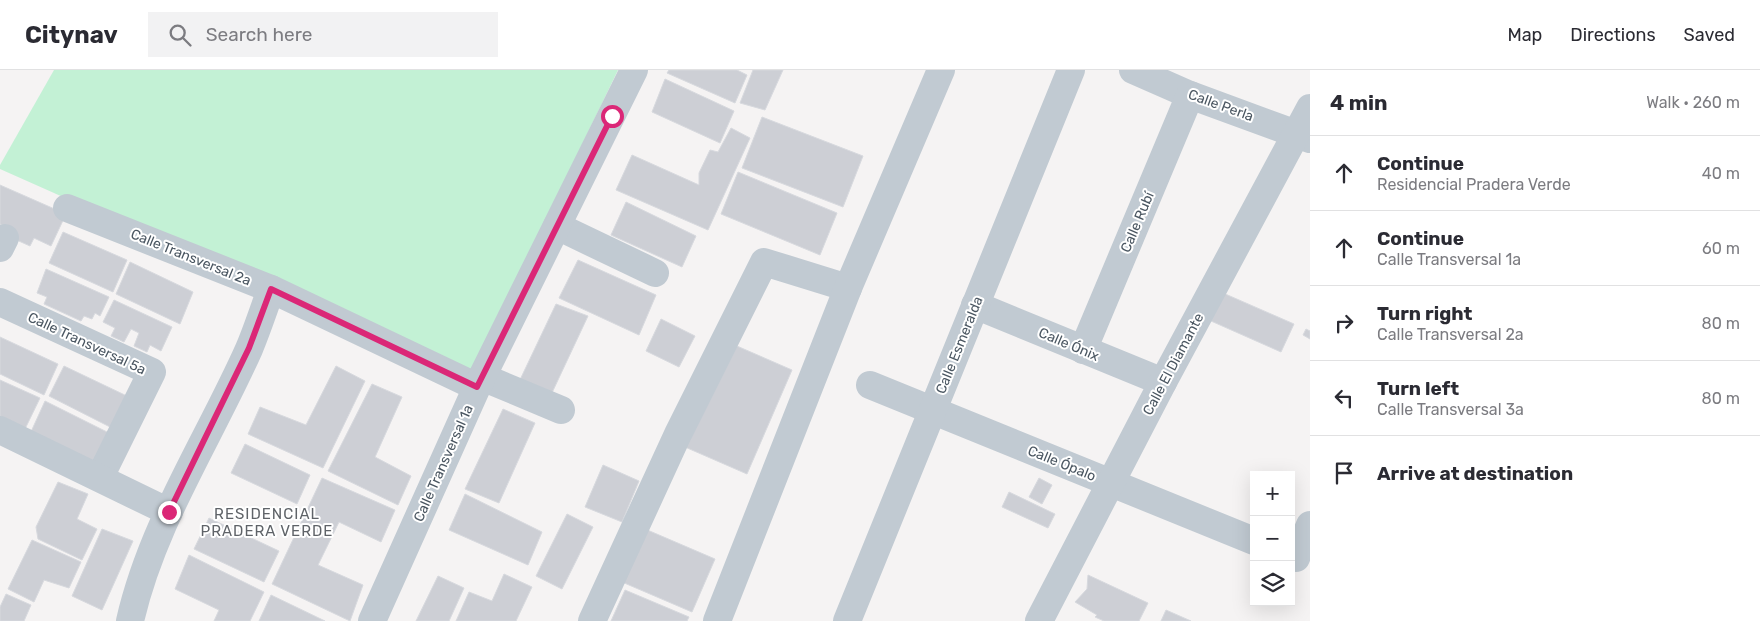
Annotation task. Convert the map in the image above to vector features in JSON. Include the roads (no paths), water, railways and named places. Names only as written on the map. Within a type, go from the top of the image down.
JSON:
[{"type":"street","points":[[634,70],[556,226],[655,273]]},
{"type":"street","points":[[716,621],[848,288],[941,70]]},
{"type":"street","name":"Calle Esmeralda","points":[[848,621],[1071,70]]},
{"type":"street","name":"Calle Perla","points":[[1133,70],[1190,94],[1303,136]]},
{"type":"street","name":"Calle Rubí","points":[[1083,350],[1190,94]]},
{"type":"street","name":"Calle El Diamante","points":[[1039,621],[1163,382],[1303,136],[1310,108]]},
{"type":"street","name":"Calle Transversal 2a","points":[[67,208],[271,289],[480,382],[561,410]]},
{"type":"street","name":"Calle Transversal 1a","points":[[372,621],[480,382],[556,226]]},
{"type":"street","points":[[592,621],[678,434],[764,262],[848,288]]},
{"type":"street","points":[[130,621],[139,583],[169,512],[249,348],[271,289]]},
{"type":"street","name":"Calle Transversal 5a","points":[[0,302],[152,372],[100,477]]},
{"type":"street","name":"Calle Ónix","points":[[976,305],[1163,382]]},
{"type":"street","name":"Calle Ópalo","points":[[870,385],[1250,538]]},
{"type":"street","points":[[0,430],[169,512]]},
{"type":"street","points":[[1299,559],[1310,525]]},
{"type":"district","name":"RESIDENCIAL PRADERA VERDE","points":[[267,522]]}]
